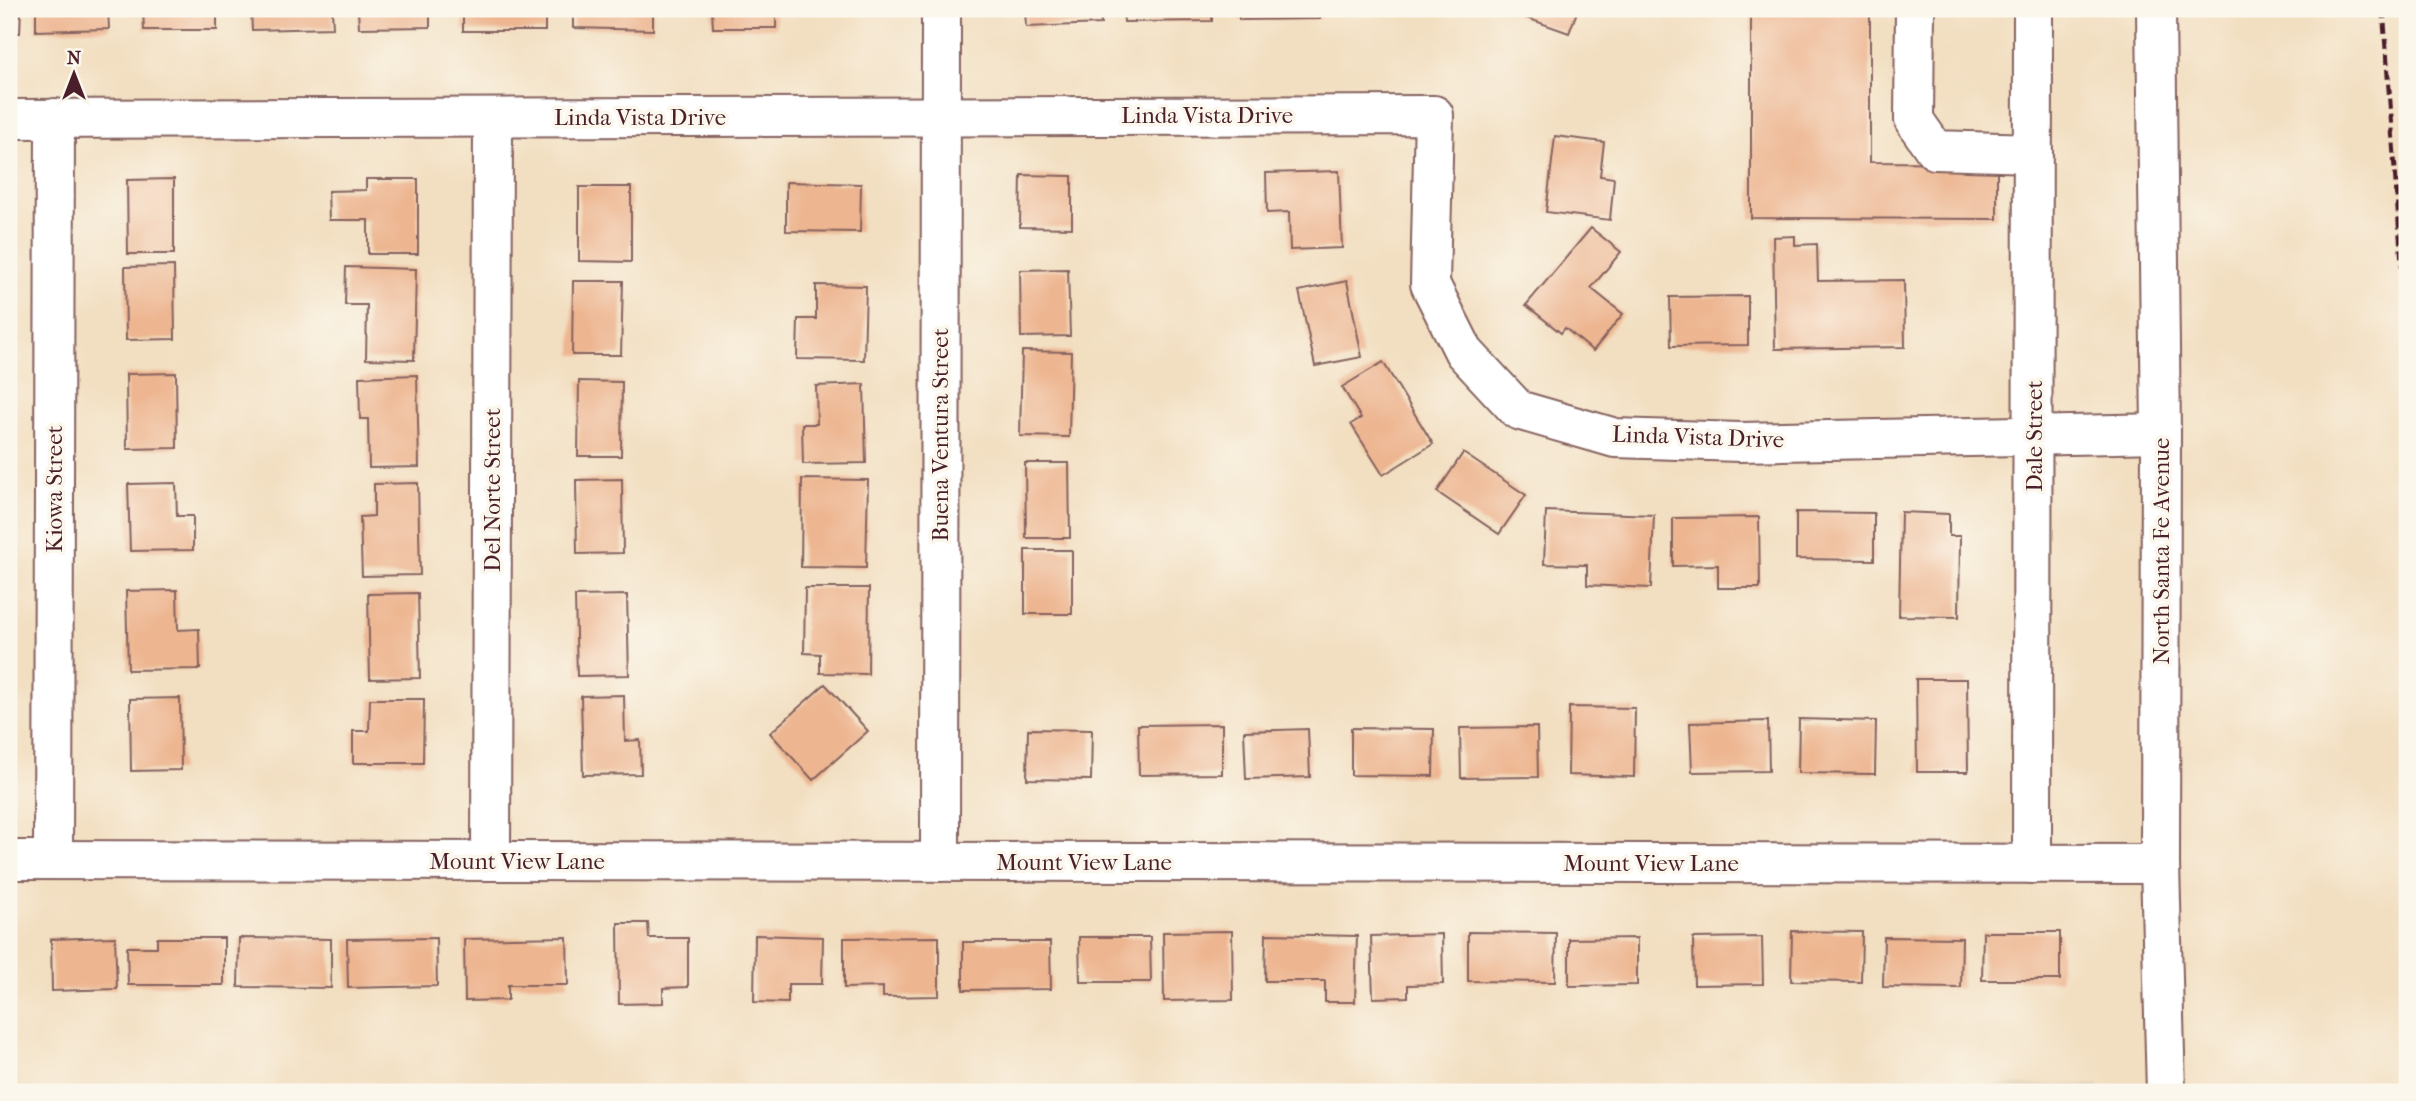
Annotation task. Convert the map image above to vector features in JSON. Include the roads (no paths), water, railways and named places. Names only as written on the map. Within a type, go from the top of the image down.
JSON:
[{"type":"street","name":"Buena Ventura Street","points":[[940,862],[941,9]]},
{"type":"street","points":[[1915,9],[1914,120],[1935,150],[2033,153]]},
{"type":"street","name":"Dale Street","points":[[2032,864],[2033,9]]},
{"type":"street","name":"North Santa Fe Avenue","points":[[2156,9],[2161,433],[2160,864],[2166,1092]]},
{"type":"street","name":"Linda Vista Drive","points":[[9,119],[1434,115],[1430,284],[1464,352],[1518,410],[1615,438],[1740,442],[2161,433]]},
{"type":"street","name":"Kiowa Street","points":[[53,860],[55,118]]},
{"type":"street","name":"Del Norte Street","points":[[491,861],[493,118]]},
{"type":"street","name":"Mount View Lane","points":[[9,860],[2160,864]]},
{"type":"railway","points":[[2383,9],[2407,330]]}]
